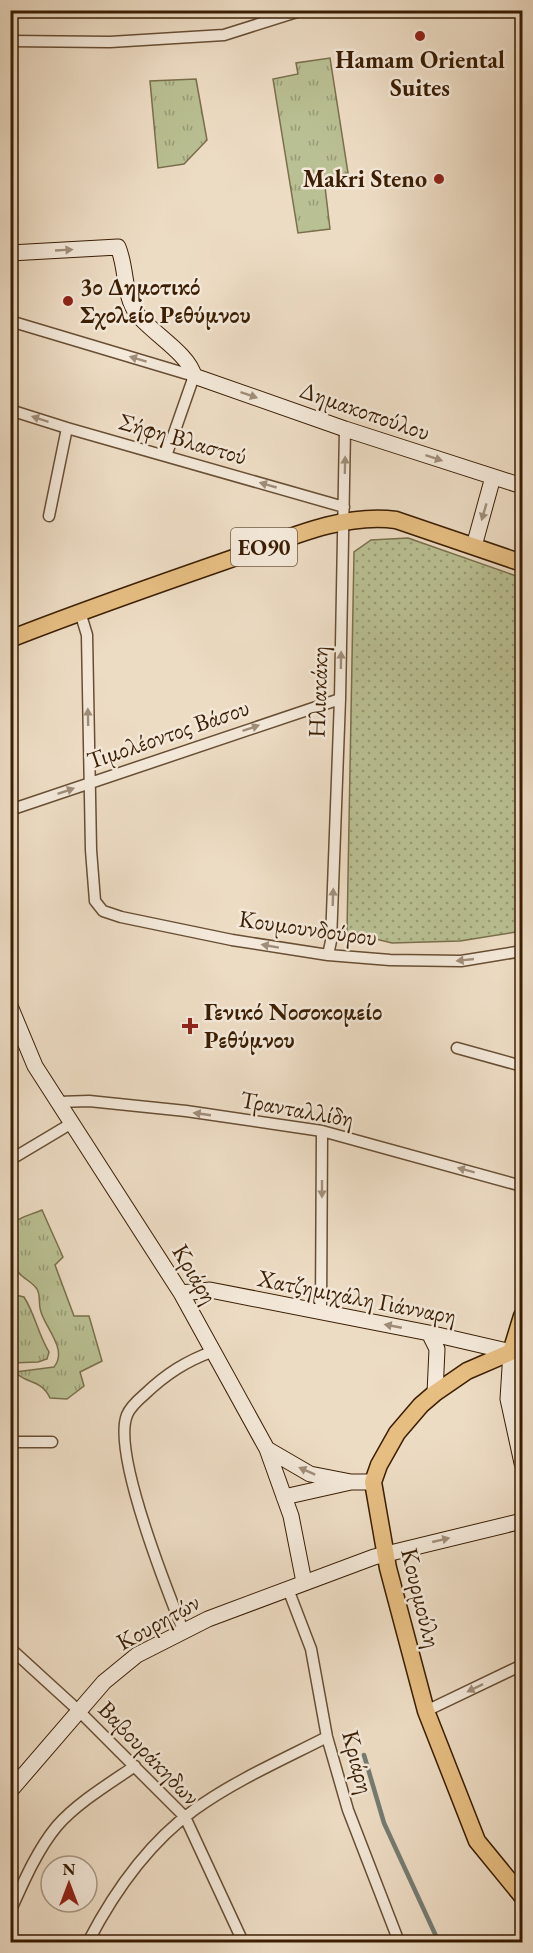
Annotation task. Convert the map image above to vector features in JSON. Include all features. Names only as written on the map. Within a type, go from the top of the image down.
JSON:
[{"type":"main road","name":"ΕΟ90","points":[[10,639],[294,537],[344,514],[396,520],[522,563]]},
{"type":"main road","points":[[373,1482],[379,1465],[397,1433],[421,1405],[467,1371],[517,1352],[522,1316]]},
{"type":"main road","name":"Κουρμούλη","points":[[373,1482],[384,1553],[426,1712],[477,1841],[522,1896]]},
{"type":"street","points":[[10,41],[110,42],[224,35],[303,10]]},
{"type":"street","points":[[10,253],[118,247],[122,254],[125,280],[136,313],[183,357],[193,370],[194,376],[166,456]]},
{"type":"street","points":[[10,321],[194,376]]},
{"type":"street","name":"Δημακοπούλου","points":[[194,376],[345,429],[522,486]]},
{"type":"street","name":"Σήφη Βλαστού","points":[[10,410],[166,456],[344,514]]},
{"type":"street","points":[[49,516],[67,428]]},
{"type":"street","name":"Ηλιακάκη","points":[[328,955],[332,941],[340,699],[345,429]]},
{"type":"street","points":[[474,546],[493,477]]},
{"type":"street","points":[[80,612],[87,635],[90,782]]},
{"type":"street","name":"Τιμολέοντος Βάσου","points":[[10,810],[340,699]]},
{"type":"street","name":"Κουμουνδούρου","points":[[90,782],[91,850],[95,901],[103,911],[121,917],[232,940],[328,955],[390,960],[461,961],[522,951]]},
{"type":"street","name":"Κριάρη","points":[[10,1006],[31,1056],[58,1102],[182,1293],[267,1449],[291,1516],[304,1582]]},
{"type":"street","points":[[457,1048],[522,1066]]},
{"type":"street","name":"Τρανταλλίδη","points":[[58,1102],[89,1101],[186,1111],[322,1131],[522,1186]]},
{"type":"street","points":[[10,1160],[72,1123]]},
{"type":"street","points":[[321,1312],[322,1131]]},
{"type":"street","name":"Χατζημιχάλη Γιάνναρη","points":[[182,1293],[210,1290],[517,1352]]},
{"type":"street","points":[[429,1333],[437,1349],[435,1393]]},
{"type":"street","points":[[183,1630],[139,1506],[127,1458],[125,1424],[130,1410],[161,1379],[180,1366],[214,1351]]},
{"type":"street","points":[[517,1352],[508,1400],[522,1462]]},
{"type":"street","points":[[10,1442],[52,1442]]},
{"type":"street","points":[[267,1449],[310,1474],[351,1482],[373,1482]]},
{"type":"street","points":[[284,1497],[351,1482]]},
{"type":"street","name":"Κουρητών","points":[[10,1791],[104,1682],[137,1654],[208,1619],[384,1553],[522,1521]]},
{"type":"street","name":"Κριάρη","points":[[288,1589],[311,1649],[327,1737],[348,1810],[399,1942]]},
{"type":"street","name":"Βαβουράκηδων","points":[[10,1648],[79,1711],[185,1817],[243,1942]]},
{"type":"street","points":[[426,1712],[522,1665]]},
{"type":"street","points":[[88,1942],[130,1873],[185,1817],[229,1788],[327,1737]]},
{"type":"street","points":[[10,1912],[29,1872],[58,1825],[135,1766]]},
{"type":"green space","points":[[330,58],[348,173],[324,178],[330,229],[298,233],[273,79],[298,74],[296,63]]},
{"type":"green space","points":[[196,79],[207,140],[184,164],[158,168],[150,81]]},
{"type":"green space","points":[[408,538],[522,578],[522,931],[460,941],[392,943],[347,932],[354,552],[371,540]]},
{"type":"green space","points":[[42,1210],[63,1257],[55,1265],[74,1316],[89,1316],[102,1361],[80,1372],[84,1386],[67,1399],[50,1398],[38,1385],[15,1372],[54,1367],[59,1354],[55,1340],[41,1312],[37,1289],[16,1268],[17,1246],[11,1242],[12,1227],[15,1223],[23,1217]]},
{"type":"green space","points":[[11,1294],[24,1297],[28,1304],[49,1352],[47,1359],[38,1362],[11,1363]]},
{"type":"waterway","points":[[364,1755],[384,1823],[436,1936],[442,1942]]},
{"type":"place","name":"Hamam Oriental Suites","points":[[420,36]]},
{"type":"place","name":"Makri Steno","points":[[439,179]]},
{"type":"place","name":"3ο Δημοτικό Σχολείο Ρεθύμνου","points":[[68,301]]},
{"type":"place","name":"Γενικό Νοσοκομείο Ρεθύμνου","points":[[190,1026]]}]
